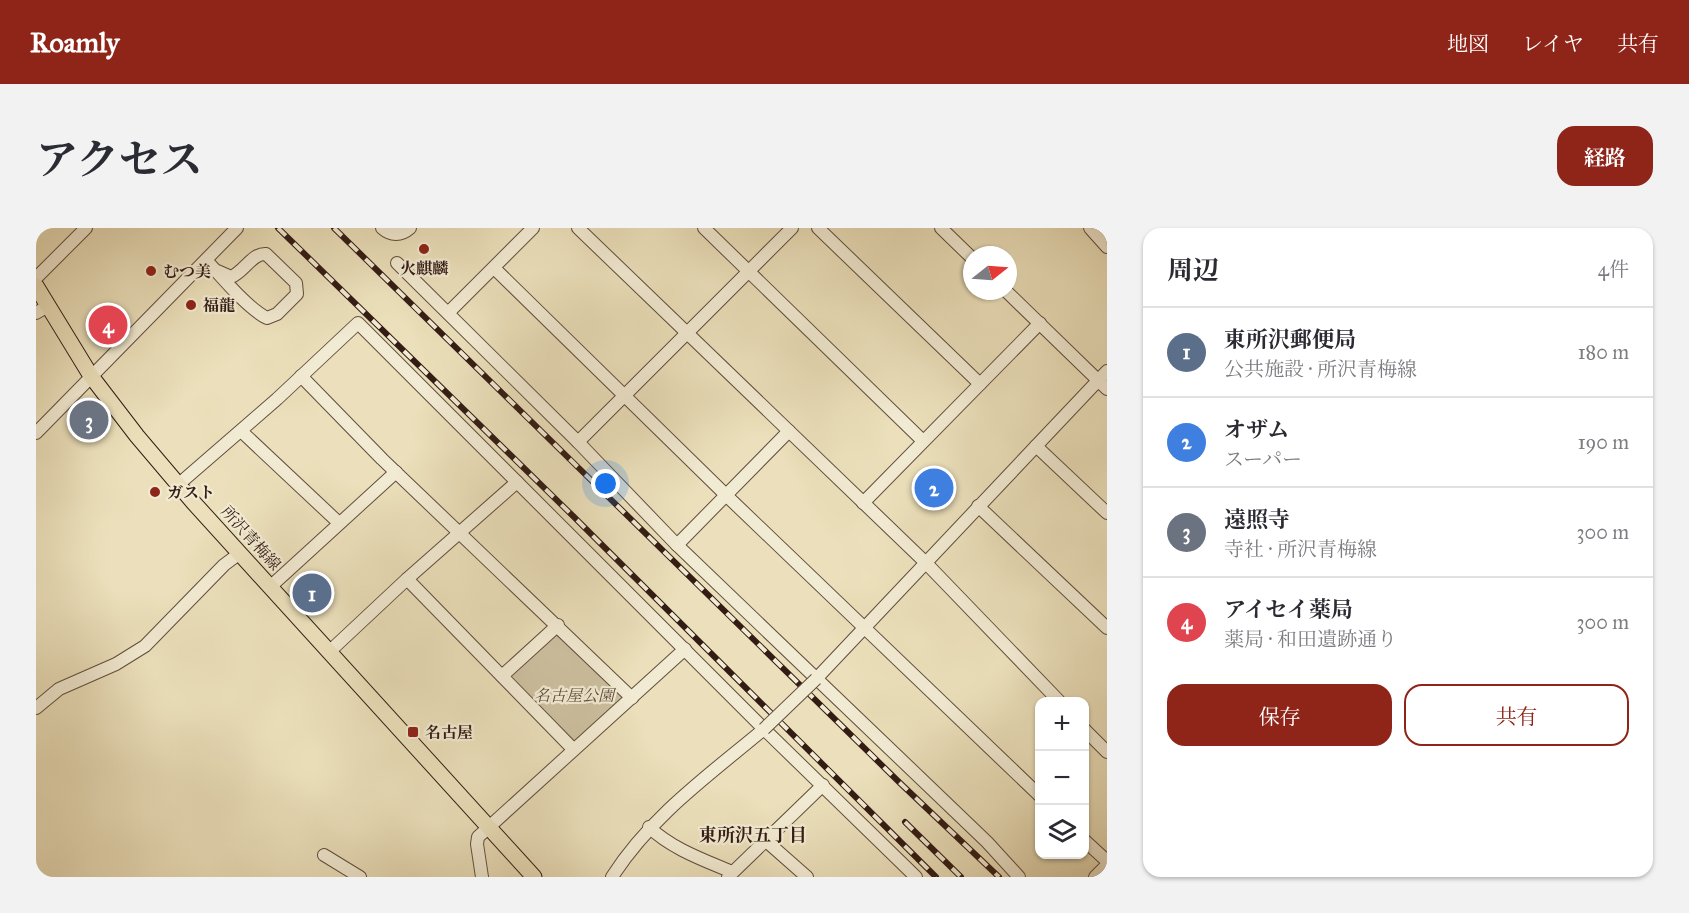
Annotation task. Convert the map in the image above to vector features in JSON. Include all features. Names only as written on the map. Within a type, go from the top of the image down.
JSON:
[{"type":"main road","name":"所沢青梅線","points":[[36,286],[42,310],[129,427],[240,554],[534,877]]},
{"type":"street","points":[[36,278],[86,228]]},
{"type":"street","points":[[36,433],[91,376],[210,265],[237,228]]},
{"type":"street","points":[[382,228],[398,235],[410,228]]},
{"type":"street","points":[[448,313],[533,228]]},
{"type":"street","points":[[578,228],[925,562],[1054,697]]},
{"type":"street","points":[[704,228],[923,441]]},
{"type":"street","points":[[579,442],[792,228]]},
{"type":"street","points":[[818,228],[980,384]]},
{"type":"street","points":[[941,228],[963,249]]},
{"type":"street","points":[[1090,228],[1107,248]]},
{"type":"street","points":[[266,254],[296,283],[297,294],[277,314],[267,318],[255,310],[210,265],[231,277],[239,273],[257,256],[266,254]]},
{"type":"street","points":[[397,263],[579,442],[677,545],[987,842],[1019,877]]},
{"type":"street","points":[[494,268],[725,494],[1035,791]]},
{"type":"street","points":[[612,877],[628,852],[649,827],[764,729],[816,679],[978,506],[1104,380],[1016,300]]},
{"type":"street","points":[[178,484],[241,431],[358,323],[764,729],[916,877]]},
{"type":"street","points":[[863,503],[1040,323]]},
{"type":"street","points":[[301,376],[396,472],[632,698]]},
{"type":"street","points":[[241,431],[339,523]]},
{"type":"street","points":[[677,545],[789,431]]},
{"type":"street","points":[[1036,446],[1107,513]]},
{"type":"street","points":[[270,586],[396,472]]},
{"type":"street","points":[[329,652],[517,482]]},
{"type":"street","points":[[978,506],[1107,628]]},
{"type":"street","points":[[36,708],[59,689],[107,669],[144,646],[224,565],[240,554]]},
{"type":"street","points":[[408,579],[573,749]]},
{"type":"street","points":[[502,676],[558,625]]},
{"type":"street","points":[[482,877],[478,837],[685,649]]},
{"type":"street","points":[[1089,734],[1107,752]]},
{"type":"street","points":[[649,827],[685,852],[730,875],[823,785]]},
{"type":"street","points":[[765,840],[807,877]]},
{"type":"street","points":[[1089,845],[1107,863],[1095,877]]},
{"type":"street","points":[[324,855],[360,877]]},
{"type":"green space","name":"名古屋公園","points":[[554,632],[621,693],[623,699],[576,742],[571,742],[509,678],[509,673]]},
{"type":"railway","points":[[278,228],[573,516],[936,877]]},
{"type":"railway","points":[[334,228],[900,783],[999,877]]},
{"type":"railway","points":[[905,822],[961,877]]},
{"type":"place","name":"火麒麟","points":[[424,249]]},
{"type":"place","name":"むつ美","points":[[151,271]]},
{"type":"place","name":"福龍","points":[[191,305]]},
{"type":"place","name":"アイセイ薬局","points":[[108,325]]},
{"type":"place","name":"遠照寺","points":[[89,420]]},
{"type":"place","name":"オザム","points":[[934,488]]},
{"type":"place","name":"ガスト","points":[[155,492]]},
{"type":"place","name":"東所沢郵便局","points":[[312,593]]},
{"type":"place","name":"名古屋","points":[[413,732]]},
{"type":"district","name":"東所沢五丁目","points":[[753,835]]}]
